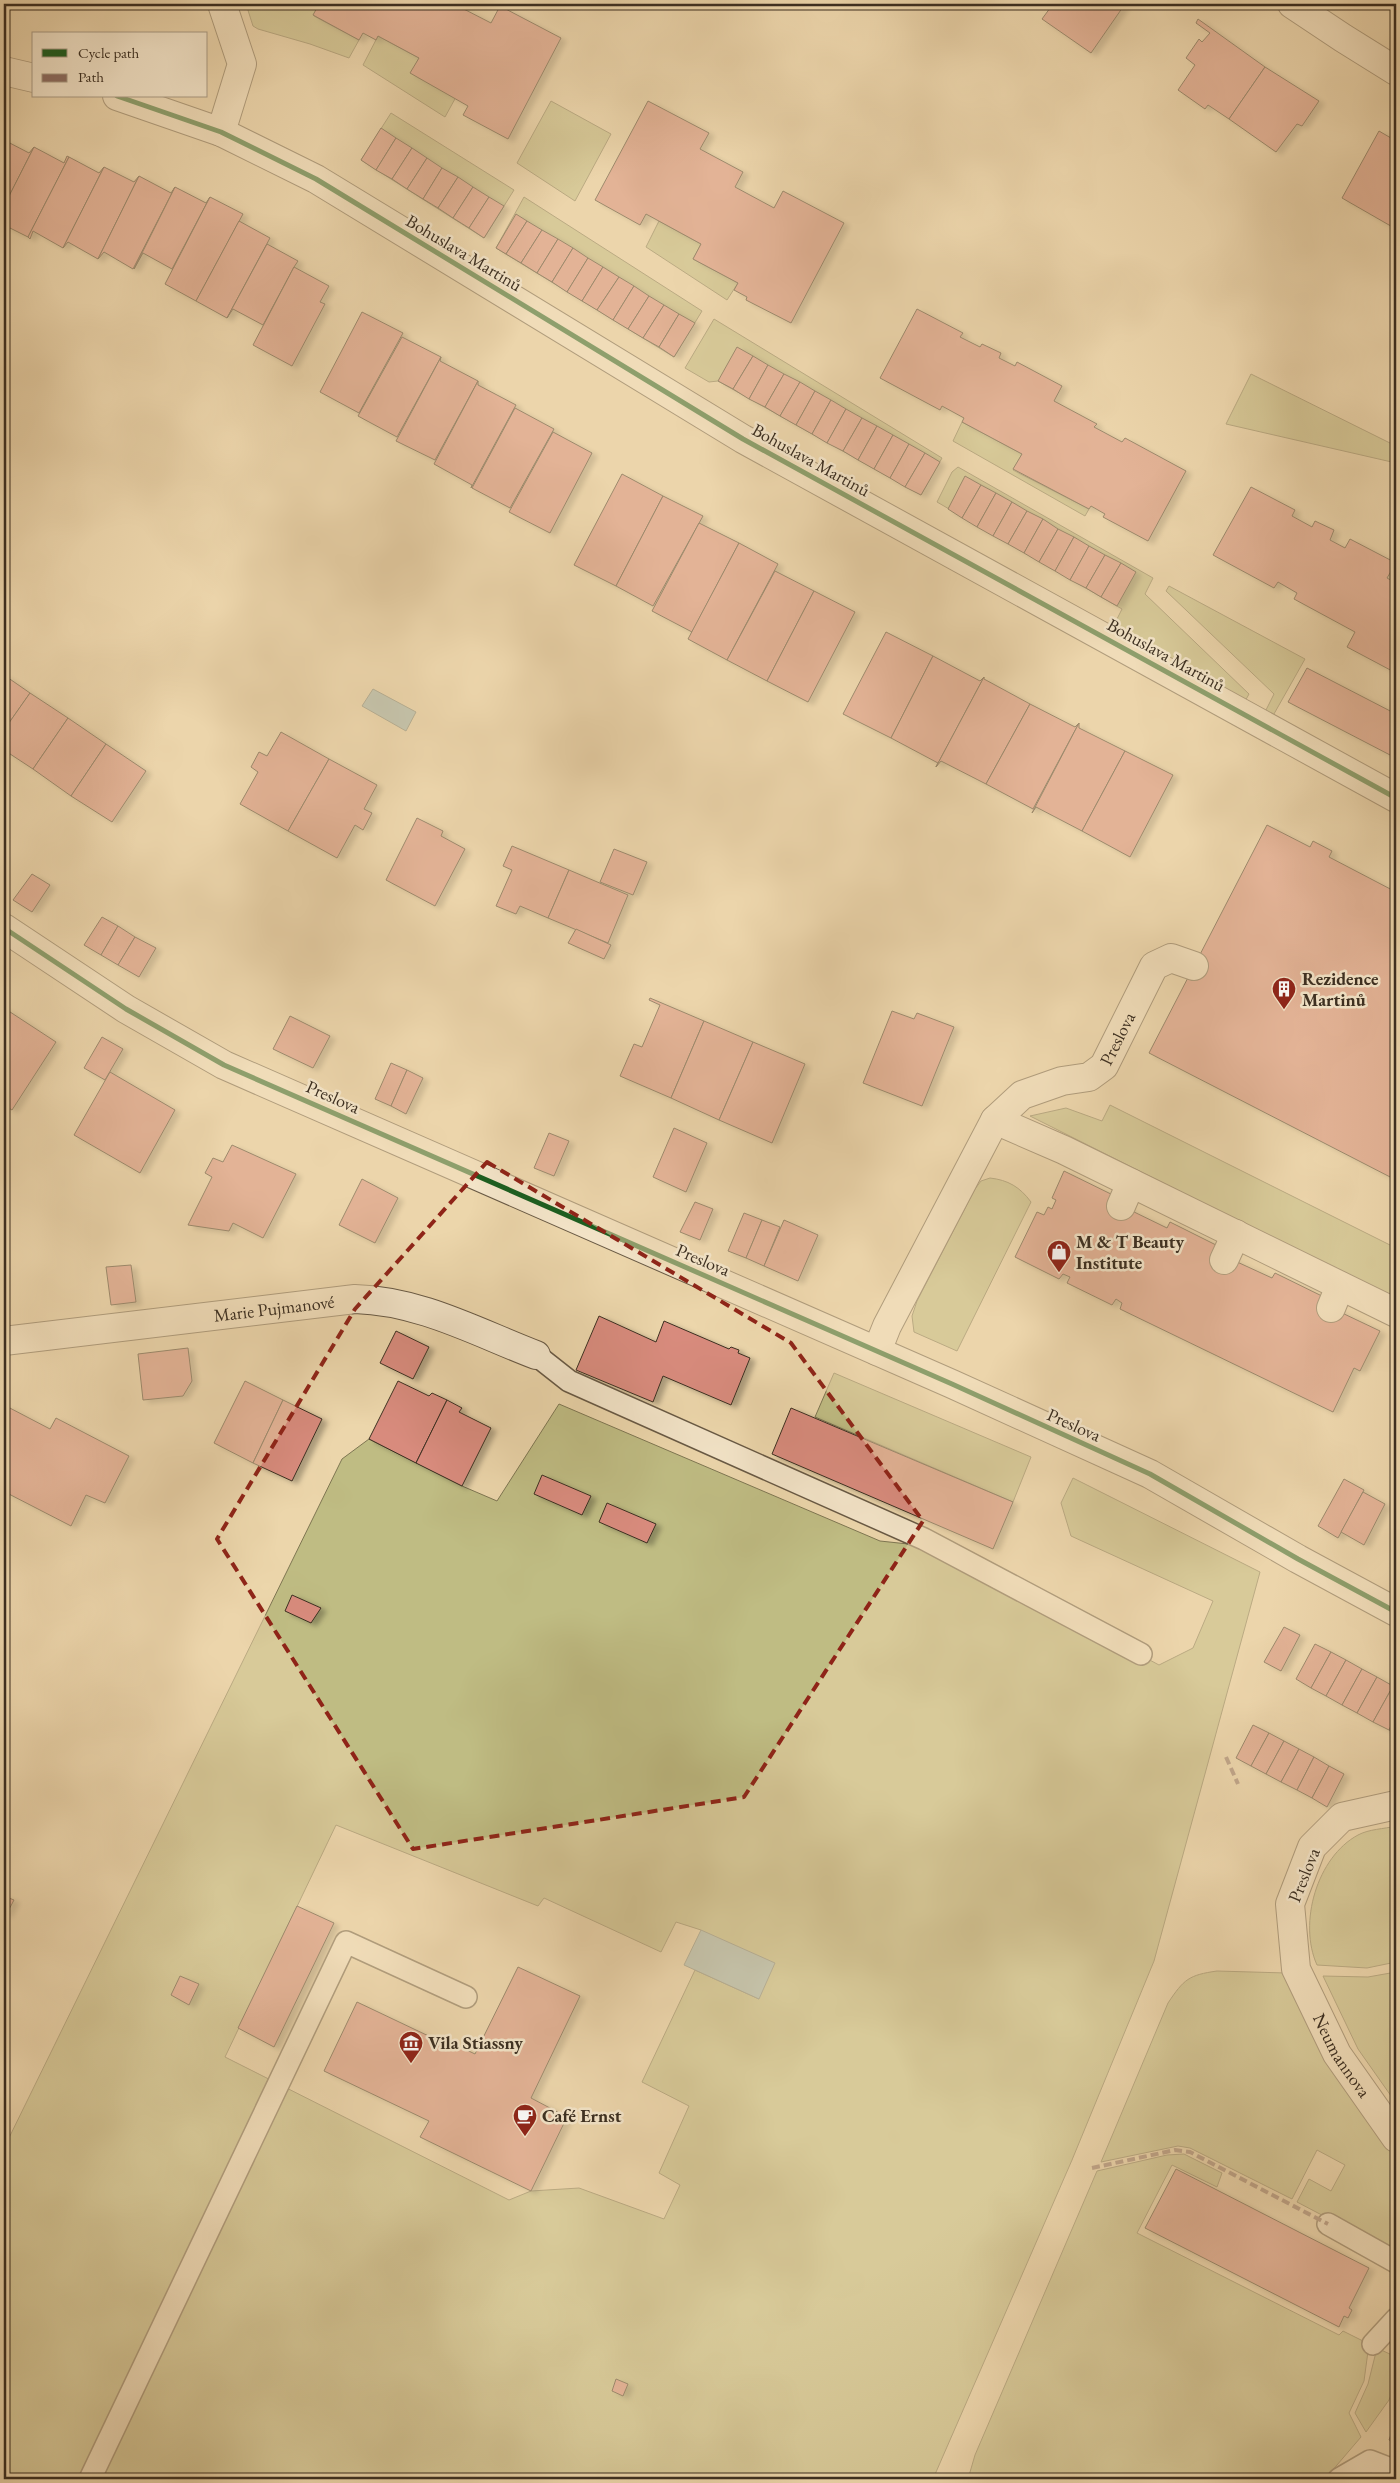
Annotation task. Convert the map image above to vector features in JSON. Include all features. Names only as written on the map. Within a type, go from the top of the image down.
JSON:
[{"type":"street","points":[[221,132],[242,64],[222,4]]},
{"type":"street","points":[[1292,4],[1342,38],[1396,71]]},
{"type":"street","points":[[4,71],[32,78]]},
{"type":"street","name":"Bohuslava Martinů","points":[[123,98],[221,132],[316,179],[743,439],[1396,798]]},
{"type":"street","name":"Preslova","points":[[4,928],[126,1009],[224,1064],[876,1351],[1150,1474],[1396,1612]]},
{"type":"street","name":"Preslova","points":[[876,1351],[887,1326],[995,1120],[1022,1095],[1062,1081],[1089,1077],[1104,1066],[1154,966],[1171,958],[1194,966]]},
{"type":"street","points":[[995,1120],[1126,1194],[1236,1234],[1336,1297],[1396,1313]]},
{"type":"street","points":[[1224,1260],[1236,1234]]},
{"type":"street","name":"Marie Pujmanové","points":[[4,1341],[356,1299],[380,1300],[403,1304],[443,1316],[536,1355]]},
{"type":"street","name":"Preslova","points":[[1296,1969],[1290,1904],[1312,1847],[1342,1817],[1396,1805]]},
{"type":"street","name":"Neumannova","points":[[1296,1969],[1337,2054],[1396,2138]]},
{"type":"lane","points":[[536,1355],[569,1381],[924,1539],[1141,1654]]},
{"type":"lane","points":[[90,2479],[346,1942],[466,1997]]},
{"type":"lane","points":[[1328,2224],[1396,2262]]},
{"type":"lane","points":[[1373,2344],[1396,2319]]},
{"type":"lane","points":[[1339,2479],[1370,2461],[1396,2471]]},
{"type":"highlighted area","points":[[487,1162],[791,1343],[923,1521],[744,1797],[413,1849],[217,1539],[355,1309]]},
{"type":"shaded area","points":[[246,4],[319,4],[314,16],[359,40],[349,58],[258,29],[253,26]]},
{"type":"shaded area","points":[[378,36],[419,58],[411,73],[456,97],[445,117],[363,65]]},
{"type":"shaded area","points":[[551,101],[611,134],[575,201],[517,163]]},
{"type":"shaded area","points":[[391,113],[514,190],[484,238],[361,160]]},
{"type":"shaded area","points":[[524,197],[702,311],[674,357],[496,248]]},
{"type":"shaded area","points":[[659,221],[701,244],[693,259],[738,283],[727,300],[646,247]]},
{"type":"shaded area","points":[[714,319],[942,458],[921,495],[718,381],[709,382],[685,368]]},
{"type":"shaded area","points":[[1251,374],[1396,446],[1396,463],[1226,424]]},
{"type":"shaded area","points":[[962,422],[1022,454],[1013,470],[1089,509],[1085,516],[953,441]]},
{"type":"shaded area","points":[[958,467],[1153,578],[1145,594],[1249,694],[1243,705],[1114,625],[1122,609],[937,502],[952,472]]},
{"type":"shaded area","points":[[1169,586],[1305,659],[1270,721],[1263,716],[1274,694],[1166,591]]},
{"type":"shaded area","points":[[1110,1105],[1396,1248],[1396,1300],[1030,1116],[1066,1108],[1102,1121]]},
{"type":"shaded area","points":[[990,1178],[1002,1180],[1013,1185],[1031,1202],[957,1351],[914,1332],[912,1316],[917,1301],[975,1189],[981,1181]]},
{"type":"shaded area","points":[[834,1373],[1031,1457],[1013,1502],[815,1417]]},
{"type":"shaded area","points":[[559,1404],[880,1541],[908,1544],[924,1539],[1159,1665],[1193,1648],[1213,1601],[1071,1536],[1061,1503],[1073,1478],[1260,1572],[1154,1961],[1072,2160],[933,2479],[4,2479],[4,2148],[342,1459],[369,1439],[462,1486],[497,1501]],"holes":[[[336,1825],[538,1906],[544,1898],[661,1952],[676,1922],[701,1930],[759,1999],[695,1970],[642,2082],[689,2106],[659,2173],[680,2185],[664,2219],[579,2188],[531,2191],[509,2200],[225,2057]]]},
{"type":"shaded area","points":[[1396,1826],[1396,1962],[1367,1968],[1317,1965],[1312,1948],[1310,1930],[1311,1911],[1315,1892],[1322,1875],[1344,1845],[1358,1835],[1372,1830]]},
{"type":"shaded area","points":[[1217,1971],[1286,1973],[1331,2064],[1396,2157],[1396,2254],[1297,2202],[1309,2179],[1331,2191],[1345,2165],[1317,2150],[1292,2199],[1190,2148],[1178,2146],[1101,2162],[1168,2003],[1183,1983],[1200,1974]]},
{"type":"shaded area","points":[[1396,1972],[1396,2103],[1358,2049],[1323,1976],[1368,1977]]},
{"type":"shaded area","points":[[1184,2154],[1222,2173],[1217,2187],[1172,2165],[1137,2233],[1339,2335],[1343,2331],[1369,2344],[1364,2381],[1349,2413],[1361,2437],[1325,2479],[968,2479],[975,2455],[1097,2171],[1167,2155]]},
{"type":"shaded area","points":[[1377,2348],[1394,2356],[1396,2352],[1396,2383],[1389,2400],[1366,2432],[1355,2413],[1368,2384]]},
{"type":"water","points":[[373,689],[416,712],[406,731],[362,706]]},
{"type":"water","points":[[701,1930],[775,1963],[759,1999],[684,1965]]},
{"type":"building","points":[[319,4],[454,4],[491,23],[500,6],[561,38],[508,139],[463,115],[468,106],[410,73],[419,58],[378,36],[376,40],[363,33],[359,40],[313,15]]},
{"type":"building","points":[[1053,4],[1125,4],[1091,53],[1042,19]]},
{"type":"building","points":[[1198,19],[1265,67],[1229,119],[1208,105],[1205,109],[1178,90],[1195,65],[1186,58],[1199,39],[1202,42],[1210,33],[1196,23]]},
{"type":"building","points":[[1265,67],[1319,101],[1302,126],[1297,124],[1276,152],[1229,119]]},
{"type":"building","points":[[648,101],[709,133],[700,149],[743,172],[735,187],[774,208],[783,191],[844,223],[791,323],[746,300],[747,297],[734,290],[738,283],[693,259],[701,244],[646,214],[640,225],[595,200]]},
{"type":"building","points":[[381,128],[396,138],[376,170],[361,160]]},
{"type":"building","points":[[1379,131],[1396,141],[1396,229],[1342,198]]},
{"type":"building","points":[[396,138],[412,148],[392,179],[376,170]]},
{"type":"building","points":[[4,140],[29,153],[34,147],[4,206]]},
{"type":"building","points":[[34,147],[64,163],[67,156],[69,157],[28,237],[4,225],[4,206]]},
{"type":"building","points":[[412,148],[427,158],[407,189],[392,179]]},
{"type":"building","points":[[69,157],[99,173],[104,167],[63,248],[33,231],[30,239],[28,237]]},
{"type":"building","points":[[427,158],[442,168],[423,199],[407,189]]},
{"type":"building","points":[[104,167],[134,182],[139,176],[98,259],[68,242],[63,248]]},
{"type":"building","points":[[442,168],[458,177],[438,208],[423,199]]},
{"type":"building","points":[[139,176],[171,193],[175,187],[133,269],[104,252],[98,259]]},
{"type":"building","points":[[458,177],[473,187],[453,218],[438,208]]},
{"type":"building","points":[[175,187],[206,203],[210,197],[172,269],[143,253],[134,269]]},
{"type":"building","points":[[473,187],[489,197],[469,228],[453,218]]},
{"type":"building","points":[[210,197],[243,214],[196,301],[165,284]]},
{"type":"building","points":[[489,197],[504,206],[484,238],[469,228]]},
{"type":"building","points":[[516,214],[527,221],[506,254],[496,248]]},
{"type":"building","points":[[239,221],[270,238],[227,318],[196,301]]},
{"type":"building","points":[[527,221],[542,230],[521,263],[506,254]]},
{"type":"building","points":[[542,230],[558,239],[537,273],[521,263]]},
{"type":"building","points":[[558,239],[573,248],[552,282],[537,273]]},
{"type":"building","points":[[267,244],[298,261],[263,325],[233,309],[227,318]]},
{"type":"building","points":[[573,248],[588,258],[567,292],[552,282]]},
{"type":"building","points":[[588,258],[603,267],[582,301],[567,292]]},
{"type":"building","points":[[294,267],[329,286],[320,302],[325,304],[292,366],[253,345]]},
{"type":"building","points":[[603,267],[619,277],[597,310],[582,301]]},
{"type":"building","points":[[619,277],[634,286],[613,320],[597,310]]},
{"type":"building","points":[[634,286],[649,296],[628,329],[613,320]]},
{"type":"building","points":[[649,296],[664,305],[643,338],[628,329]]},
{"type":"building","points":[[664,305],[679,314],[659,347],[643,338]]},
{"type":"building","points":[[917,309],[963,333],[960,337],[980,347],[982,344],[1001,353],[999,358],[1015,366],[1017,362],[1062,386],[1054,401],[1097,424],[1094,427],[1122,442],[1125,438],[1186,471],[1148,541],[1103,517],[1105,514],[1091,506],[1089,509],[1013,469],[1022,454],[962,422],[964,418],[942,406],[940,410],[880,378]]},
{"type":"building","points":[[362,312],[403,333],[359,413],[320,392]]},
{"type":"building","points":[[679,314],[695,323],[674,357],[659,347]]},
{"type":"building","points":[[402,337],[441,357],[397,437],[358,416]]},
{"type":"building","points":[[737,347],[753,356],[733,389],[718,381]]},
{"type":"building","points":[[753,356],[768,365],[749,399],[733,389]]},
{"type":"building","points":[[441,357],[440,361],[478,381],[435,460],[396,441]]},
{"type":"building","points":[[768,365],[784,374],[765,407],[749,399]]},
{"type":"building","points":[[784,374],[800,382],[780,416],[765,407]]},
{"type":"building","points":[[478,381],[478,385],[516,405],[471,488],[472,485],[434,464]]},
{"type":"building","points":[[800,382],[815,391],[796,425],[780,416]]},
{"type":"building","points":[[815,391],[831,400],[812,434],[796,425]]},
{"type":"building","points":[[831,400],[846,409],[827,443],[812,434]]},
{"type":"building","points":[[515,408],[554,429],[510,508],[472,488]]},
{"type":"building","points":[[846,409],[862,418],[843,451],[827,443]]},
{"type":"building","points":[[862,418],[877,426],[858,460],[843,451]]},
{"type":"building","points":[[877,426],[893,435],[874,469],[858,460]]},
{"type":"building","points":[[553,432],[592,453],[550,533],[509,512]]},
{"type":"building","points":[[893,435],[909,444],[890,478],[874,469]]},
{"type":"building","points":[[909,444],[925,453],[905,487],[890,478]]},
{"type":"building","points":[[925,453],[940,462],[921,495],[905,487]]},
{"type":"building","points":[[622,474],[663,496],[616,586],[574,565]]},
{"type":"building","points":[[965,476],[981,485],[962,518],[948,509]]},
{"type":"building","points":[[981,485],[996,493],[977,527],[962,518]]},
{"type":"building","points":[[1251,487],[1295,510],[1292,516],[1312,527],[1315,521],[1334,530],[1330,540],[1345,548],[1350,539],[1396,563],[1387,578],[1396,583],[1396,673],[1347,647],[1355,632],[1294,599],[1297,593],[1278,582],[1274,588],[1213,555]]},
{"type":"building","points":[[996,493],[1012,502],[993,536],[977,527]]},
{"type":"building","points":[[663,496],[703,516],[653,606],[616,586]]},
{"type":"building","points":[[1012,502],[1027,511],[1008,544],[993,536]]},
{"type":"building","points":[[1027,511],[1043,519],[1024,553],[1008,544]]},
{"type":"building","points":[[1043,519],[1058,529],[1039,562],[1024,553]]},
{"type":"building","points":[[699,523],[739,543],[692,632],[652,611]]},
{"type":"building","points":[[1058,529],[1074,537],[1055,571],[1039,562]]},
{"type":"building","points":[[1074,537],[1089,546],[1070,580],[1055,571]]},
{"type":"building","points":[[739,543],[778,564],[727,660],[688,639]]},
{"type":"building","points":[[1089,546],[1105,555],[1086,588],[1070,580]]},
{"type":"building","points":[[1105,555],[1121,563],[1101,597],[1086,588]]},
{"type":"building","points":[[1121,563],[1136,572],[1117,606],[1101,597]]},
{"type":"building","points":[[775,571],[814,591],[767,681],[727,660]]},
{"type":"building","points":[[814,591],[855,612],[808,702],[767,681]]},
{"type":"building","points":[[886,632],[933,656],[891,738],[843,714]]},
{"type":"building","points":[[933,656],[980,681],[984,677],[936,767],[938,763],[891,738]]},
{"type":"building","points":[[1307,668],[1396,714],[1396,748],[1392,756],[1288,702]]},
{"type":"building","points":[[4,675],[30,693],[4,730]]},
{"type":"building","points":[[984,677],[984,679],[1030,704],[986,784],[941,761],[936,767]]},
{"type":"building","points":[[30,693],[68,718],[33,769],[4,750],[4,730]]},
{"type":"building","points":[[1030,704],[1075,727],[1079,723],[1033,809],[986,784]]},
{"type":"building","points":[[68,718],[106,744],[71,796],[33,769]]},
{"type":"building","points":[[1079,723],[1079,728],[1125,751],[1082,831],[1036,807],[1032,813]]},
{"type":"building","points":[[281,732],[329,759],[288,831],[240,804],[258,772],[251,767],[259,752],[267,756]]},
{"type":"building","points":[[106,744],[146,771],[112,822],[71,796]]},
{"type":"building","points":[[1125,751],[1173,775],[1130,857],[1082,831]]},
{"type":"building","points":[[329,759],[377,785],[364,809],[372,813],[363,830],[355,825],[337,858],[288,831]]},
{"type":"building","points":[[417,818],[443,831],[441,836],[465,849],[435,906],[386,880]]},
{"type":"building","name":"Rezidence Martinů","points":[[1267,825],[1310,847],[1313,841],[1332,851],[1329,857],[1396,892],[1396,1180],[1149,1053]]},
{"type":"building","points":[[512,846],[569,870],[548,918],[520,906],[516,914],[496,906],[512,870],[503,866]]},
{"type":"building","points":[[614,849],[647,862],[633,895],[600,882]]},
{"type":"building","points":[[569,870],[628,895],[608,943],[548,918]]},
{"type":"building","points":[[32,874],[50,885],[32,912],[13,900]]},
{"type":"building","points":[[102,917],[118,926],[101,955],[84,945]]},
{"type":"building","points":[[118,926],[135,937],[118,965],[101,955]]},
{"type":"building","points":[[576,929],[611,945],[604,959],[568,943]]},
{"type":"building","points":[[135,937],[156,948],[139,977],[118,965]]},
{"type":"building","points":[[650,998],[704,1021],[671,1098],[620,1076],[634,1044],[642,1047],[660,1005],[649,1000]]},
{"type":"building","points":[[4,1008],[56,1042],[12,1110],[4,1105]]},
{"type":"building","points":[[892,1011],[914,1019],[917,1013],[954,1027],[922,1106],[863,1083]]},
{"type":"building","points":[[290,1016],[330,1036],[313,1068],[273,1049]]},
{"type":"building","points":[[704,1021],[753,1042],[719,1120],[671,1098]]},
{"type":"building","points":[[102,1037],[123,1049],[105,1080],[84,1068]]},
{"type":"building","points":[[753,1042],[805,1064],[772,1143],[719,1120]]},
{"type":"building","points":[[391,1063],[407,1070],[391,1106],[375,1099]]},
{"type":"building","points":[[407,1070],[423,1078],[406,1114],[391,1106]]},
{"type":"building","points":[[110,1072],[175,1110],[140,1173],[74,1135]]},
{"type":"building","points":[[674,1128],[707,1143],[686,1192],[653,1177]]},
{"type":"building","points":[[549,1133],[569,1141],[554,1176],[534,1168]]},
{"type":"building","points":[[232,1145],[296,1174],[263,1238],[233,1223],[229,1231],[188,1225],[212,1177],[205,1173],[213,1158],[223,1162]]},
{"type":"building","points":[[1064,1171],[1119,1198],[1130,1210],[1167,1228],[1170,1222],[1224,1249],[1235,1261],[1272,1278],[1275,1273],[1330,1300],[1340,1312],[1380,1331],[1360,1371],[1354,1368],[1333,1412],[1120,1309],[1122,1303],[1116,1299],[1112,1305],[1067,1283],[1070,1277],[1063,1274],[1059,1279],[1015,1257],[1037,1212],[1044,1215],[1048,1207],[1052,1209],[1056,1200],[1052,1198]]},
{"type":"building","points":[[362,1179],[398,1198],[375,1243],[339,1225]]},
{"type":"building","points":[[695,1202],[713,1209],[700,1240],[680,1232]]},
{"type":"building","points":[[744,1213],[762,1220],[746,1258],[728,1251]]},
{"type":"building","points":[[762,1220],[780,1227],[764,1266],[746,1258]]},
{"type":"building","points":[[784,1220],[818,1235],[798,1281],[764,1266]]},
{"type":"building","points":[[131,1265],[136,1302],[111,1305],[106,1267]]},
{"type":"building","points":[[599,1316],[656,1342],[664,1321],[729,1349],[731,1347],[739,1350],[738,1353],[750,1358],[731,1405],[663,1376],[653,1402],[576,1370]]},
{"type":"building","points":[[396,1331],[429,1347],[413,1379],[380,1363]]},
{"type":"building","points":[[188,1348],[192,1381],[183,1396],[143,1400],[138,1354]]},
{"type":"building","points":[[245,1381],[283,1400],[253,1463],[214,1443]]},
{"type":"building","points":[[398,1381],[429,1396],[432,1393],[447,1400],[416,1463],[369,1439]]},
{"type":"building","points":[[283,1400],[322,1419],[292,1481],[253,1463]]},
{"type":"building","points":[[447,1400],[462,1408],[459,1412],[491,1428],[462,1486],[416,1463]]},
{"type":"building","points":[[6,1406],[50,1429],[56,1418],[129,1456],[105,1503],[86,1495],[71,1526],[5,1492],[8,1484],[4,1481],[4,1410]]},
{"type":"building","points":[[791,1408],[1013,1502],[993,1549],[772,1454]]},
{"type":"building","points":[[542,1475],[591,1496],[582,1515],[534,1494]]},
{"type":"building","points":[[1344,1479],[1364,1490],[1338,1538],[1318,1526]]},
{"type":"building","points":[[1363,1492],[1385,1504],[1364,1545],[1341,1532]]},
{"type":"building","points":[[607,1503],[656,1524],[647,1543],[599,1522]]},
{"type":"building","points":[[292,1595],[321,1608],[311,1623],[285,1611]]},
{"type":"building","points":[[1284,1627],[1300,1635],[1281,1671],[1264,1662]]},
{"type":"building","points":[[1315,1644],[1331,1652],[1311,1688],[1296,1679]]},
{"type":"building","points":[[1331,1652],[1346,1660],[1326,1696],[1311,1688]]},
{"type":"building","points":[[1346,1660],[1362,1669],[1342,1705],[1326,1696]]},
{"type":"building","points":[[1362,1669],[1377,1677],[1357,1713],[1342,1705]]},
{"type":"building","points":[[1377,1677],[1393,1686],[1373,1722],[1357,1713]]},
{"type":"building","points":[[1393,1686],[1396,1688],[1396,1716],[1389,1730],[1373,1722]]},
{"type":"building","points":[[1396,1716],[1396,1734],[1389,1730]]},
{"type":"building","points":[[1253,1725],[1269,1733],[1251,1766],[1236,1758]]},
{"type":"building","points":[[1269,1733],[1284,1741],[1266,1774],[1251,1766]]},
{"type":"building","points":[[1284,1741],[1299,1749],[1281,1782],[1266,1774]]},
{"type":"building","points":[[1299,1749],[1314,1757],[1297,1790],[1281,1782]]},
{"type":"building","points":[[1314,1757],[1329,1766],[1312,1798],[1297,1790]]},
{"type":"building","points":[[1329,1766],[1344,1774],[1327,1807],[1312,1798]]},
{"type":"building","points":[[4,1896],[14,1900],[6,1915],[4,1914]]},
{"type":"building","points":[[297,1906],[334,1923],[274,2047],[238,2028]]},
{"type":"building","points":[[518,1967],[580,1996],[531,2098],[567,2117],[531,2191],[420,2137],[429,2121],[324,2071],[357,2002],[456,2049],[458,2046],[475,2054]]},
{"type":"building","points":[[180,1976],[199,1984],[189,2005],[171,1995]]},
{"type":"building","points":[[1176,2169],[1369,2268],[1349,2308],[1352,2310],[1348,2318],[1344,2316],[1339,2327],[1145,2228]]},
{"type":"building","points":[[616,2379],[628,2384],[623,2396],[612,2391]]},
{"type":"building","points":[[1396,2421],[1396,2442],[1389,2440]]},
{"type":"marked path","points":[[1226,1757],[1238,1784]]},
{"type":"marked path","points":[[1092,2168],[1175,2150],[1190,2152],[1328,2224]]},
{"type":"cycle path","points":[[123,98],[221,132],[316,179],[743,439],[1396,798]]},
{"type":"cycle path","points":[[4,928],[126,1009],[224,1065],[952,1384],[1150,1474],[1298,1559],[1396,1612]]},
{"type":"place","name":"Rezidence Martinů","points":[[1284,1010]]},
{"type":"place","name":"M & T Beauty Institute","points":[[1059,1273]]},
{"type":"place","name":"Vila Stiassny","points":[[411,2064]]},
{"type":"place","name":"Café Ernst","points":[[525,2137]]}]
